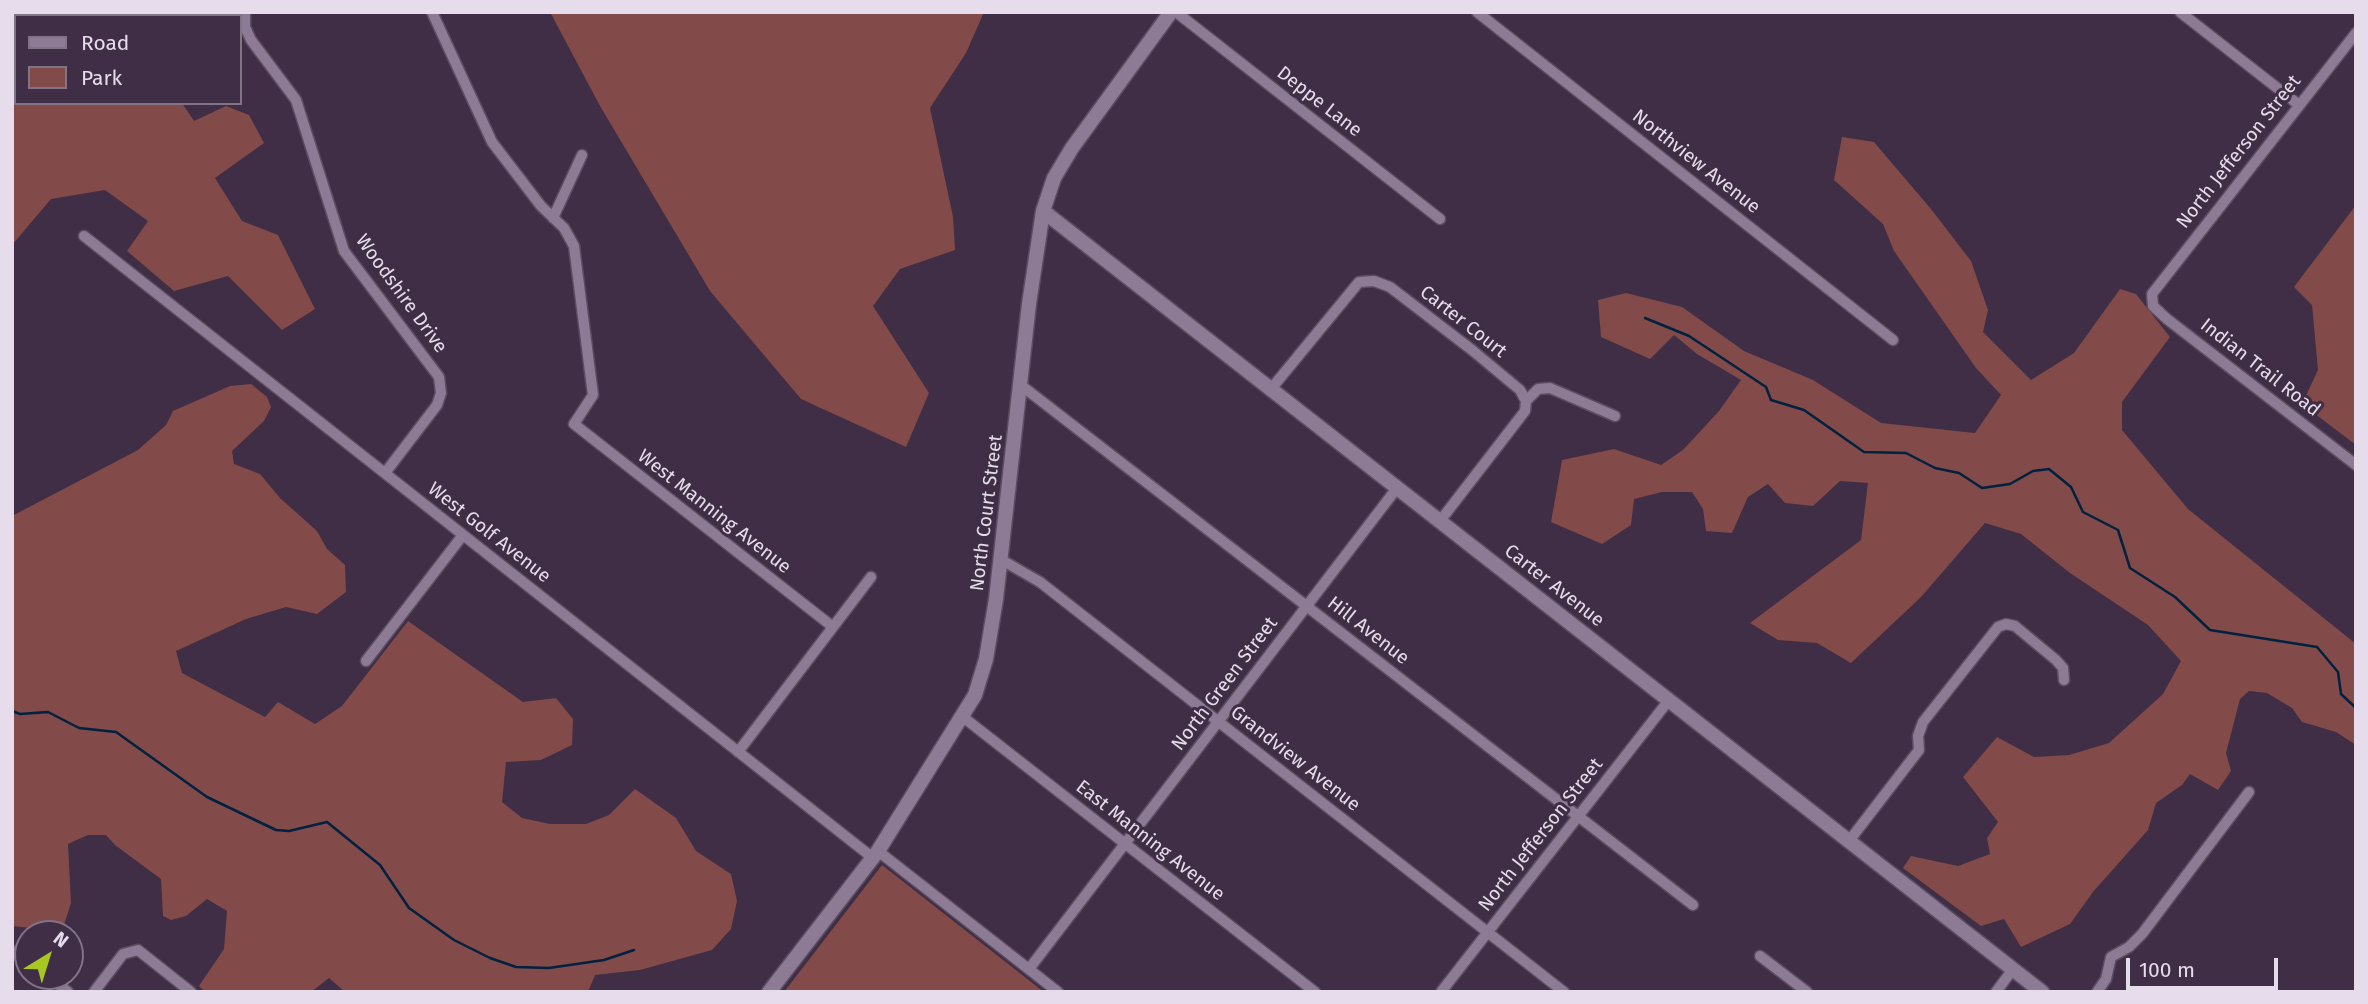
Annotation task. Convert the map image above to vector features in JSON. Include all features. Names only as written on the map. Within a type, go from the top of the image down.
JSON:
[{"type":"street","name":"Woodshire Drive","points":[[245,12],[244,27],[251,40],[296,100],[344,251],[439,377],[441,393],[438,405],[385,473]]},
{"type":"street","points":[[432,12],[492,142],[554,218],[582,155]]},
{"type":"street","name":"North Court Street","points":[[769,992],[876,855],[963,717],[986,659],[1022,386],[1029,304],[1043,211],[1065,160],[1171,12]]},
{"type":"street","name":"Deppe Lane","points":[[1176,12],[1440,219]]},
{"type":"street","name":"Northview Avenue","points":[[1478,12],[1893,340]]},
{"type":"street","points":[[2180,12],[2299,105]]},
{"type":"street","name":"North Jefferson Street","points":[[2152,294],[2356,33]]},
{"type":"street","name":"Carter Avenue","points":[[1043,211],[2042,992]]},
{"type":"street","name":"West Manning Avenue","points":[[554,218],[564,228],[574,246],[593,395],[574,424],[833,627]]},
{"type":"street","name":"West Golf Avenue","points":[[84,236],[738,752],[1058,992]]},
{"type":"street","name":"Carter Court","points":[[1271,389],[1350,290],[1359,282],[1374,281],[1390,287],[1472,350],[1520,390],[1526,401]]},
{"type":"street","name":"Indian Trail Road","points":[[2152,294],[2153,306],[2167,319],[2356,465]]},
{"type":"street","name":"Hill Avenue","points":[[1022,386],[1693,905]]},
{"type":"street","points":[[1440,521],[1525,411],[1526,401],[1538,390],[1550,388],[1615,416]]},
{"type":"street","name":"North Green Street","points":[[1029,969],[1398,488]]},
{"type":"street","points":[[366,661],[463,535]]},
{"type":"street","name":"Grandview Avenue","points":[[1000,559],[1040,582],[1564,992]]},
{"type":"street","points":[[738,752],[871,577]]},
{"type":"street","points":[[1849,841],[1919,750],[1918,736],[1923,722],[1998,627],[2006,624],[2015,626],[2056,660],[2063,668],[2064,680]]},
{"type":"street","name":"North Jefferson Street","points":[[1441,992],[1668,700]]},
{"type":"street","name":"East Manning Avenue","points":[[963,717],[1315,992]]},
{"type":"street","points":[[2097,992],[2106,979],[2111,957],[2129,947],[2142,934],[2249,792]]},
{"type":"street","points":[[94,992],[123,954],[138,950],[191,992]]},
{"type":"street","points":[[1760,956],[1807,992]]},
{"type":"street","points":[[1996,992],[2013,969]]},
{"type":"green space","points":[[12,12],[111,12],[112,14],[14,14],[14,105],[183,105],[194,121],[226,106],[249,115],[264,143],[215,178],[242,221],[278,235],[315,309],[282,330],[228,276],[174,291],[127,251],[148,221],[105,190],[51,199],[12,245]]},
{"type":"green space","points":[[550,12],[984,12],[966,53],[930,108],[953,217],[955,250],[900,269],[873,306],[929,393],[906,447],[801,399],[710,291],[600,106]]},
{"type":"green space","points":[[1842,137],[1874,142],[1931,209],[1971,261],[1988,310],[1983,332],[2031,380],[2074,353],[2120,289],[2136,294],[2170,337],[2122,402],[2122,430],[2188,509],[2356,644],[2356,745],[2336,732],[2302,722],[2292,708],[2267,693],[2249,691],[2240,699],[2226,753],[2231,771],[2218,790],[2190,774],[2182,785],[2156,803],[2148,830],[2093,892],[2070,924],[2021,947],[2004,919],[1981,926],[1903,868],[1911,856],[1958,866],[1990,854],[1987,838],[1998,822],[1963,777],[1997,737],[2034,757],[2069,755],[2109,743],[2163,694],[2181,661],[2148,625],[2070,573],[2021,534],[1985,523],[1921,597],[1851,663],[1817,643],[1778,640],[1750,623],[1861,540],[1868,483],[1840,481],[1813,506],[1785,503],[1768,484],[1748,497],[1732,533],[1706,531],[1703,509],[1692,492],[1662,492],[1634,499],[1631,525],[1602,544],[1551,522],[1562,460],[1614,449],[1661,465],[1683,450],[1719,411],[1741,380],[1697,354],[1674,335],[1650,359],[1601,337],[1598,300],[1626,293],[1682,307],[1744,351],[1813,380],[1881,423],[1975,433],[2001,395],[1976,368],[1894,251],[1883,224],[1834,180]]},
{"type":"green space","points":[[2356,205],[2356,445],[2302,404],[2318,370],[2312,305],[2294,287]]},
{"type":"green space","points":[[251,384],[267,397],[271,407],[264,421],[232,451],[234,464],[260,474],[280,498],[317,531],[327,549],[345,565],[346,592],[317,614],[286,607],[246,619],[176,651],[182,673],[265,717],[278,702],[315,724],[342,706],[408,621],[523,702],[556,698],[573,719],[572,745],[541,760],[506,762],[502,802],[522,818],[550,824],[586,824],[609,815],[635,789],[676,818],[696,851],[731,874],[737,901],[731,929],[712,950],[640,970],[595,975],[588,992],[345,992],[329,978],[311,992],[205,992],[199,986],[224,949],[227,911],[207,899],[186,916],[171,920],[163,916],[161,879],[115,845],[106,835],[88,835],[68,844],[71,903],[66,920],[14,920],[12,926],[12,516],[138,450],[166,425],[173,411],[230,386]]},
{"type":"green space","points":[[882,865],[1044,992],[784,992]]},
{"type":"waterway","points":[[1645,318],[1689,336],[1766,387],[1771,400],[1804,410],[1864,452],[1906,453],[1935,468],[1959,473],[1982,488],[2010,484],[2033,471],[2049,469],[2071,487],[2083,512],[2118,530],[2130,568],[2175,597],[2210,630],[2317,647],[2338,672],[2341,694],[2356,708]]},
{"type":"waterway","points":[[12,711],[20,714],[48,712],[79,728],[116,732],[207,797],[276,830],[289,831],[327,822],[380,865],[409,908],[454,940],[490,958],[516,967],[549,968],[604,960],[634,950]]}]
